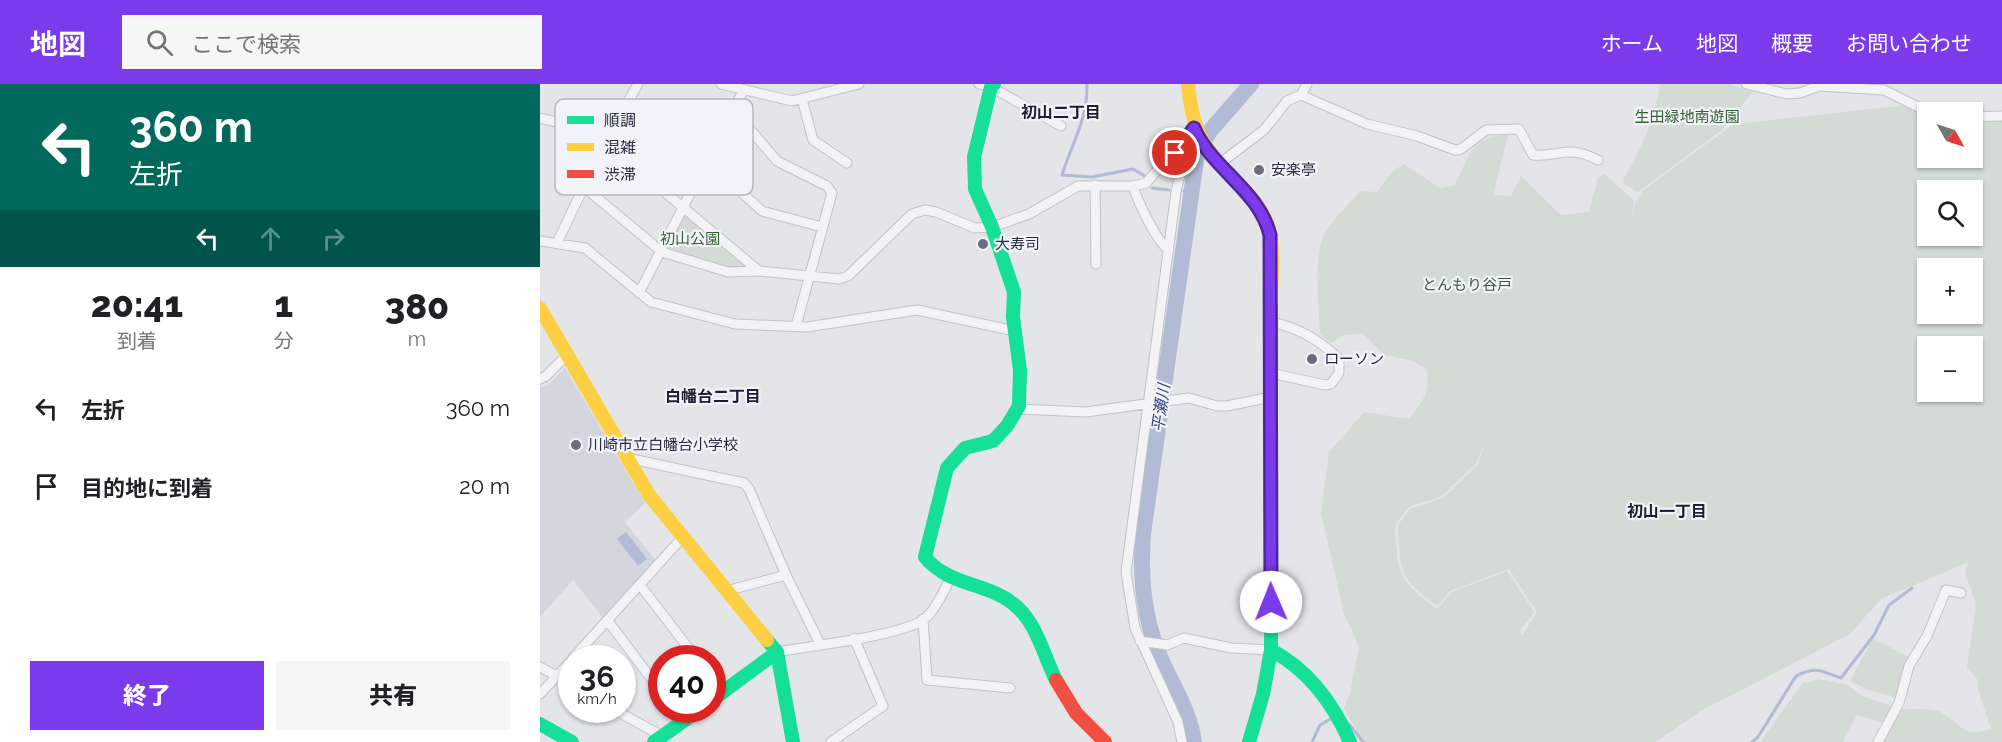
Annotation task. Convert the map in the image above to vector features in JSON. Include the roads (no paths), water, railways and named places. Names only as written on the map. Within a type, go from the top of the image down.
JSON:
[{"type":"street","points":[[629,99],[638,84]]},
{"type":"street","points":[[721,84],[792,101],[859,84]]},
{"type":"street","points":[[1188,84],[1194,133],[1252,199],[1267,222],[1271,246],[1270,650],[1263,694],[1250,742]]},
{"type":"street","points":[[1219,164],[1264,130],[1287,101],[1301,95],[1307,84]]},
{"type":"street","points":[[1746,84],[1775,92],[1819,86],[1884,90],[1917,106]]},
{"type":"street","points":[[1061,126],[988,85],[974,157],[975,189],[992,227],[1014,292],[1015,330],[1020,370],[1018,409],[993,441],[965,448],[956,455],[948,468],[925,557],[937,572],[1005,600],[1020,612],[1035,633],[1054,677],[1075,715],[1105,742]]},
{"type":"street","points":[[739,99],[743,91]]},
{"type":"street","points":[[1301,95],[1366,124],[1417,136],[1455,150],[1461,149],[1486,130],[1519,129],[1533,155],[1567,150],[1580,152],[1598,160]]},
{"type":"street","points":[[802,99],[813,140],[847,163]]},
{"type":"street","points":[[1983,117],[2002,116]]},
{"type":"street","points":[[540,118],[555,121]]},
{"type":"street","points":[[753,133],[777,161],[827,186],[832,193],[796,326]]},
{"type":"street","points":[[594,195],[662,252],[728,272],[759,271],[839,279],[848,276],[903,220],[925,210],[942,214],[959,224],[975,228],[992,227],[1029,214],[1071,189],[1095,185],[1133,186],[1146,183],[1194,133]]},
{"type":"street","points":[[1182,742],[1178,722],[1140,641],[1130,608],[1126,572],[1151,405],[1169,250],[1183,155],[1194,133]]},
{"type":"street","points":[[1095,185],[1096,264]]},
{"type":"street","points":[[1133,186],[1140,208],[1150,220],[1162,245],[1169,250]]},
{"type":"street","points":[[557,243],[580,195]]},
{"type":"street","points":[[669,195],[759,271]]},
{"type":"street","points":[[639,293],[690,195]]},
{"type":"street","points":[[744,195],[762,211],[822,227]]},
{"type":"street","points":[[540,241],[585,248],[651,302],[735,324],[823,326],[917,310],[1015,330]]},
{"type":"street","points":[[540,308],[649,495],[777,652],[793,742]]},
{"type":"street","points":[[1270,322],[1296,329],[1319,340],[1339,359],[1336,379],[1324,385],[1271,373]]},
{"type":"street","points":[[540,379],[566,356]]},
{"type":"street","points":[[1018,409],[1075,412],[1151,405],[1189,398],[1227,406],[1270,398]]},
{"type":"street","points":[[627,458],[744,483],[749,489],[786,575],[820,644]]},
{"type":"street","points":[[585,645],[682,538]]},
{"type":"street","points":[[726,591],[786,575]]},
{"type":"street","points":[[726,690],[777,652],[894,630],[923,619],[935,608],[951,577]]},
{"type":"street","points":[[640,585],[686,645]]},
{"type":"street","points":[[1878,742],[1899,703],[1909,666],[1927,636],[1946,590],[1961,592]]},
{"type":"street","points":[[923,619],[927,680],[1010,688]]},
{"type":"street","points":[[608,621],[648,674]]},
{"type":"street","points":[[831,742],[883,706],[854,638]]},
{"type":"street","points":[[1140,641],[1166,645],[1184,638],[1231,648],[1270,650],[1296,664],[1336,716],[1350,742]]},
{"type":"street","points":[[540,667],[556,676],[540,694]]},
{"type":"street","points":[[634,723],[658,739],[682,723]]},
{"type":"street","points":[[540,724],[571,742]]},
{"type":"water","points":[[626,532],[647,559],[638,566],[617,539]]},
{"type":"waterway","points":[[1087,84],[1082,120],[1062,175],[1092,177],[1133,169],[1145,176]]},
{"type":"waterway","name":"平瀬川","points":[[1194,742],[1185,709],[1154,642],[1146,611],[1142,566],[1143,534],[1197,153],[1210,131],[1251,84]]},
{"type":"waterway","points":[[1152,188],[1169,190]]},
{"type":"waterway","points":[[1184,191],[1191,191]]},
{"type":"waterway","points":[[1752,742],[1758,737],[1796,676],[1815,670],[1841,678],[1874,635],[1889,605],[1912,588]]},
{"type":"waterway","points":[[1312,742],[1320,725],[1334,717]]},
{"type":"waterway","points":[[1349,724],[1363,742]]},
{"type":"place","name":"安楽亭","points":[[1259,170]]},
{"type":"place","name":"大寿司","points":[[983,244]]},
{"type":"place","name":"ローソン","points":[[1312,359]]},
{"type":"place","name":"川崎市立白幡台小学校","points":[[576,445]]},
{"type":"district","name":"初山二丁目","points":[[1061,112]]},
{"type":"district","name":"白幡台二丁目","points":[[713,396]]},
{"type":"district","name":"初山一丁目","points":[[1667,511]]},
{"type":"park label","name":"生田緑地南遊園","points":[[1687,117]]},
{"type":"park label","name":"初山公園","points":[[690,239]]},
{"type":"park label","name":"とんもり谷戸","points":[[1467,285]]}]
